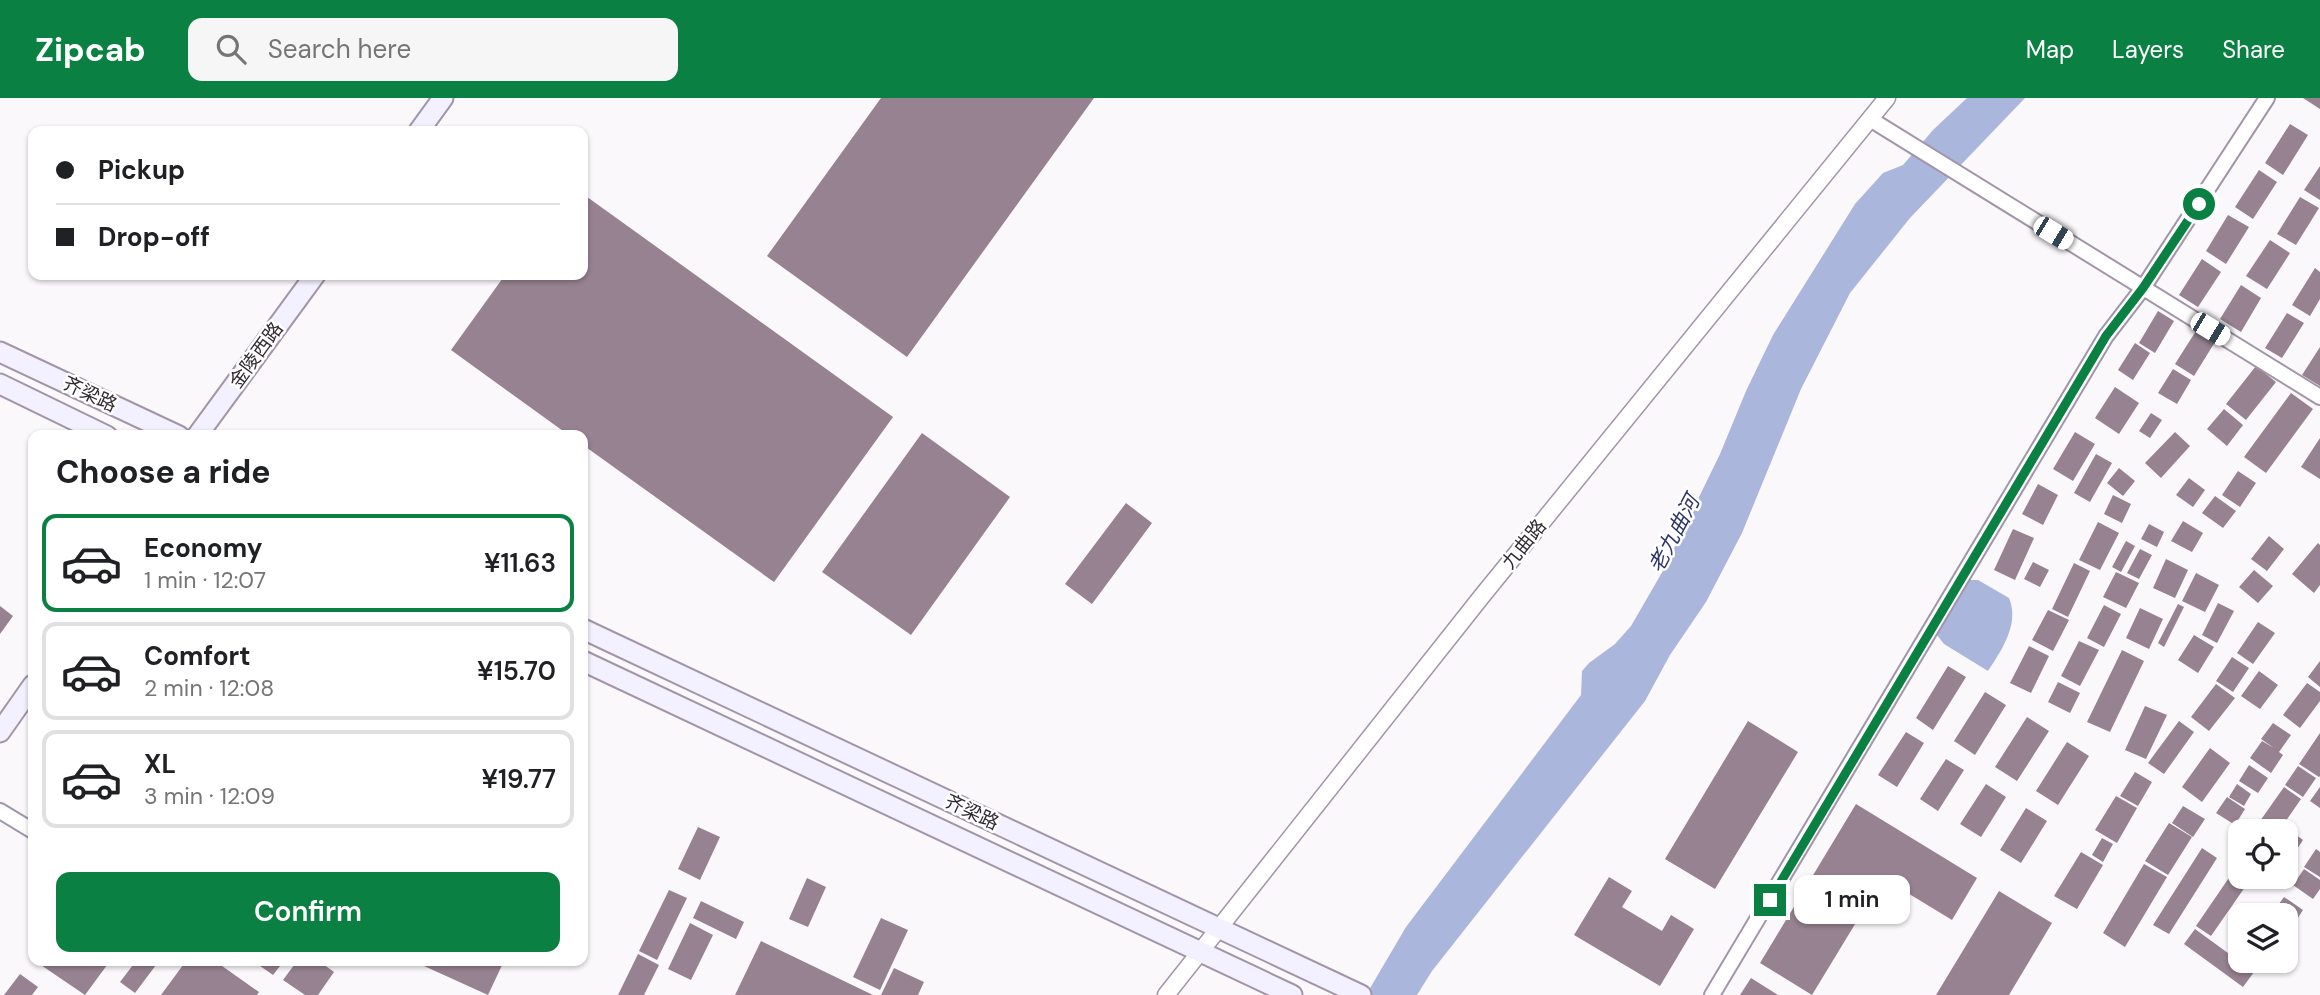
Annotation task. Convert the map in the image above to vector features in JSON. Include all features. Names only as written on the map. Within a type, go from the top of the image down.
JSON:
[{"type":"main road","points":[[423,126],[443,98]]},
{"type":"main road","name":"金陵西路","points":[[201,430],[310,280]]},
{"type":"main road","name":"齐梁路","points":[[0,352],[166,430]]},
{"type":"main road","name":"齐梁路","points":[[0,384],[95,430]]},
{"type":"main road","name":"齐梁路","points":[[588,631],[1358,994]]},
{"type":"main road","name":"齐梁路","points":[[588,663],[1292,995]]},
{"type":"main road","points":[[0,732],[28,692]]},
{"type":"street","name":"九曲路","points":[[1166,995],[1482,596],[1887,98]]},
{"type":"street","points":[[1712,995],[2106,336],[2143,288],[2267,98]]},
{"type":"street","points":[[1870,119],[2320,397]]},
{"type":"street","points":[[0,811],[28,828]]},
{"type":"water","points":[[1967,98],[2025,98],[1910,218],[1850,293],[1801,389],[1742,533],[1706,602],[1670,655],[1645,701],[1432,971],[1417,995],[1366,995],[1406,927],[1581,695],[1582,671],[1615,644],[1631,626],[1664,569],[1720,454],[1773,335],[1855,204],[1883,173],[1903,165],[1933,130]]},
{"type":"water","points":[[1969,580],[1978,580],[2009,598],[2012,608],[2008,637],[1988,671],[1944,644],[1937,635],[1938,629]]},
{"type":"building","points":[[881,98],[1094,98],[907,357],[767,256]]},
{"type":"building","points":[[2303,98],[2320,98],[2320,109]]},
{"type":"building","points":[[2290,124],[2308,135],[2283,175],[2265,163]]},
{"type":"building","points":[[2320,166],[2320,200],[2304,190]]},
{"type":"building","points":[[2259,170],[2277,182],[2253,219],[2235,207]]},
{"type":"building","points":[[2300,197],[2319,208],[2296,245],[2277,234]]},
{"type":"building","points":[[588,198],[893,417],[774,582],[588,449],[588,430],[562,430],[451,350],[501,280],[588,280]]},
{"type":"building","points":[[2228,215],[2249,227],[2226,264],[2206,251]]},
{"type":"building","points":[[2270,240],[2290,253],[2267,289],[2246,276]]},
{"type":"building","points":[[2202,259],[2221,272],[2198,307],[2179,295]]},
{"type":"building","points":[[2315,268],[2320,272],[2320,299],[2310,316],[2292,305]]},
{"type":"building","points":[[2241,285],[2261,298],[2241,332],[2220,319]]},
{"type":"building","points":[[2158,311],[2174,321],[2155,353],[2139,343]]},
{"type":"building","points":[[2287,313],[2304,323],[2282,358],[2265,348]]},
{"type":"building","points":[[2196,331],[2215,342],[2194,376],[2175,364]]},
{"type":"building","points":[[2135,343],[2150,353],[2133,380],[2118,370]]},
{"type":"building","points":[[2320,347],[2320,386],[2302,375]]},
{"type":"building","points":[[2256,366],[2276,382],[2246,420],[2226,404]]},
{"type":"building","points":[[2173,369],[2191,380],[2177,404],[2158,393]]},
{"type":"building","points":[[2115,387],[2139,403],[2119,434],[2095,418]]},
{"type":"building","points":[[2291,393],[2313,409],[2266,473],[2244,457]]},
{"type":"building","points":[[2224,409],[2243,425],[2227,446],[2207,429]]},
{"type":"building","points":[[2151,413],[2162,420],[2150,438],[2139,431]]},
{"type":"building","points":[[2075,432],[2095,444],[2073,481],[2053,469]]},
{"type":"building","points":[[2175,432],[2190,446],[2161,478],[2145,463]]},
{"type":"building","points":[[922,433],[1010,497],[911,635],[822,572]]},
{"type":"building","points":[[2320,438],[2320,479],[2301,467]]},
{"type":"building","points":[[2096,454],[2112,463],[2090,502],[2074,493]]},
{"type":"building","points":[[2119,468],[2135,481],[2123,496],[2107,483]]},
{"type":"building","points":[[2238,471],[2256,483],[2240,507],[2222,495]]},
{"type":"building","points":[[2189,478],[2205,490],[2193,507],[2176,495]]},
{"type":"building","points":[[2038,484],[2058,495],[2043,525],[2022,514]]},
{"type":"building","points":[[2113,495],[2131,504],[2122,523],[2104,514]]},
{"type":"building","points":[[2215,496],[2236,511],[2223,528],[2202,513]]},
{"type":"building","points":[[1126,503],[1152,523],[1092,604],[1065,584]]},
{"type":"building","points":[[2183,521],[2203,533],[2192,552],[2171,541]]},
{"type":"building","points":[[2098,522],[2119,533],[2100,570],[2079,560]]},
{"type":"building","points":[[2149,524],[2164,532],[2157,547],[2141,539]]},
{"type":"building","points":[[2013,529],[2034,538],[2015,580],[1994,570]]},
{"type":"building","points":[[2269,536],[2284,549],[2267,571],[2251,559]]},
{"type":"building","points":[[2126,541],[2135,546],[2121,572],[2112,567]]},
{"type":"building","points":[[2318,543],[2320,585],[2314,593],[2292,574]]},
{"type":"building","points":[[2140,549],[2152,555],[2139,579],[2127,573]]},
{"type":"building","points":[[2166,559],[2188,570],[2175,598],[2153,588]]},
{"type":"building","points":[[2033,562],[2049,570],[2040,587],[2024,579]]},
{"type":"building","points":[[2074,563],[2090,571],[2068,617],[2052,609]]},
{"type":"building","points":[[2254,570],[2273,586],[2258,603],[2239,587]]},
{"type":"building","points":[[2116,572],[2139,583],[2126,608],[2103,597]]},
{"type":"building","points":[[2196,573],[2219,585],[2205,612],[2182,601]]},
{"type":"building","points":[[2218,603],[2234,611],[2217,643],[2202,635]]},
{"type":"building","points":[[2178,604],[2184,607],[2164,647],[2158,643]]},
{"type":"building","points":[[2104,605],[2121,614],[2104,647],[2087,638]]},
{"type":"building","points":[[0,606],[13,616],[0,634]]},
{"type":"building","points":[[2140,608],[2163,619],[2149,649],[2126,638]]},
{"type":"building","points":[[2048,610],[2069,620],[2053,651],[2032,640]]},
{"type":"building","points":[[2258,622],[2275,633],[2253,664],[2237,653]]},
{"type":"building","points":[[2194,635],[2214,647],[2198,673],[2178,660]]},
{"type":"building","points":[[2079,641],[2099,650],[2080,686],[2061,676]]},
{"type":"building","points":[[2029,646],[2049,656],[2031,693],[2010,683]]},
{"type":"building","points":[[2122,650],[2144,661],[2110,732],[2087,722]]},
{"type":"building","points":[[2232,657],[2249,668],[2233,692],[2216,681]]},
{"type":"building","points":[[2320,661],[2320,687],[2308,677]]},
{"type":"building","points":[[1948,666],[1966,677],[1933,730],[1916,718]]},
{"type":"building","points":[[2259,671],[2278,685],[2260,709],[2241,696]]},
{"type":"building","points":[[2058,682],[2080,693],[2070,713],[2048,702]]},
{"type":"building","points":[[2307,683],[2320,692],[2320,701],[2300,728],[2283,715]]},
{"type":"building","points":[[2216,684],[2235,698],[2209,731],[2191,717]]},
{"type":"building","points":[[1985,692],[2006,705],[1975,755],[1954,741]]},
{"type":"building","points":[[2145,706],[2167,715],[2146,759],[2125,750]]},
{"type":"building","points":[[2027,717],[2049,731],[2017,781],[1995,767]]},
{"type":"building","points":[[1748,721],[1798,752],[1715,889],[1665,859]]},
{"type":"building","points":[[2179,721],[2194,732],[2164,774],[2148,763]]},
{"type":"building","points":[[2273,723],[2291,735],[2279,752],[2283,755],[2271,773],[2250,758],[2262,741],[2274,748],[2261,739]]},
{"type":"building","points":[[1906,732],[1924,743],[1897,787],[1878,775]]},
{"type":"building","points":[[2320,733],[2320,776],[2319,777],[2299,764]]},
{"type":"building","points":[[2067,742],[2089,756],[2058,805],[2036,791]]},
{"type":"building","points":[[2210,748],[2230,763],[2202,802],[2182,787]]},
{"type":"building","points":[[1946,759],[1964,770],[1938,811],[1920,799]]},
{"type":"building","points":[[2249,765],[2268,778],[2258,793],[2239,781]]},
{"type":"building","points":[[2298,766],[2316,778],[2303,797],[2285,785]]},
{"type":"building","points":[[2135,772],[2152,782],[2138,806],[2120,796]]},
{"type":"building","points":[[1986,784],[2006,797],[1981,837],[1960,824]]},
{"type":"building","points":[[2237,784],[2251,794],[2244,806],[2229,797]]},
{"type":"building","points":[[2284,787],[2301,799],[2287,819],[2261,819]]},
{"type":"building","points":[[2320,787],[2320,808],[2310,801]]},
{"type":"building","points":[[2116,796],[2137,808],[2117,843],[2095,830]]},
{"type":"building","points":[[2227,797],[2245,809],[2239,819],[2228,821],[2216,813]]},
{"type":"building","points":[[1856,804],[1977,878],[1952,920],[1883,878],[1812,995],[1760,963]]},
{"type":"building","points":[[2183,806],[2205,819],[2193,837],[2172,823]]},
{"type":"building","points":[[2026,808],[2047,821],[2021,863],[2000,850]]},
{"type":"building","points":[[2169,823],[2192,837],[2168,875],[2145,861]]},
{"type":"building","points":[[698,827],[720,837],[700,880],[678,869]]},
{"type":"building","points":[[2102,838],[2113,844],[2103,862],[2092,855]]},
{"type":"building","points":[[2202,848],[2217,858],[2169,934],[2153,925]]},
{"type":"building","points":[[2316,849],[2320,852],[2320,877],[2304,867]]},
{"type":"building","points":[[2081,852],[2103,865],[2077,909],[2054,896]]},
{"type":"building","points":[[2144,864],[2167,877],[2125,947],[2103,933]]},
{"type":"building","points":[[2304,869],[2320,880],[2320,889],[2313,899],[2298,888],[2298,878]]},
{"type":"building","points":[[1609,877],[1632,891],[1622,907],[1662,931],[1671,915],[1694,929],[1660,986],[1574,935]]},
{"type":"building","points":[[807,878],[826,887],[808,927],[789,919]]},
{"type":"building","points":[[2228,879],[2228,889],[2244,889],[2234,903],[2228,903],[2228,912],[2211,936],[2196,926]]},
{"type":"building","points":[[669,890],[687,898],[657,960],[639,951]]},
{"type":"building","points":[[1999,891],[2052,923],[2009,995],[1936,995]]},
{"type":"building","points":[[2284,897],[2293,903],[2280,903]]},
{"type":"building","points":[[701,901],[744,922],[736,939],[693,918]]},
{"type":"building","points":[[881,918],[908,930],[880,990],[853,977]]},
{"type":"building","points":[[690,923],[713,935],[691,980],[668,969]]},
{"type":"building","points":[[2195,929],[2228,953],[2228,973],[2253,973],[2243,987],[2184,944]]},
{"type":"building","points":[[761,941],[873,995],[735,995]]},
{"type":"building","points":[[638,954],[659,965],[644,995],[618,995]]},
{"type":"building","points":[[42,966],[106,966],[85,995]]},
{"type":"building","points":[[132,966],[155,966],[135,993],[120,982]]},
{"type":"building","points":[[182,966],[222,966],[259,992],[257,995],[161,995]]},
{"type":"building","points":[[260,966],[280,966],[273,975]]},
{"type":"building","points":[[293,966],[326,966],[334,972],[318,995],[305,995],[283,980]]},
{"type":"building","points":[[424,966],[502,966],[488,995]]},
{"type":"building","points":[[894,968],[924,982],[918,995],[881,995]]},
{"type":"building","points":[[20,974],[38,987],[32,995],[4,995]]},
{"type":"building","points":[[1751,978],[1778,995],[1740,995]]},
{"type":"route","points":[[1770,900],[2106,336],[2143,288],[2199,204]]},
{"type":"water label","name":"老九曲河","points":[[1674,534]]}]
